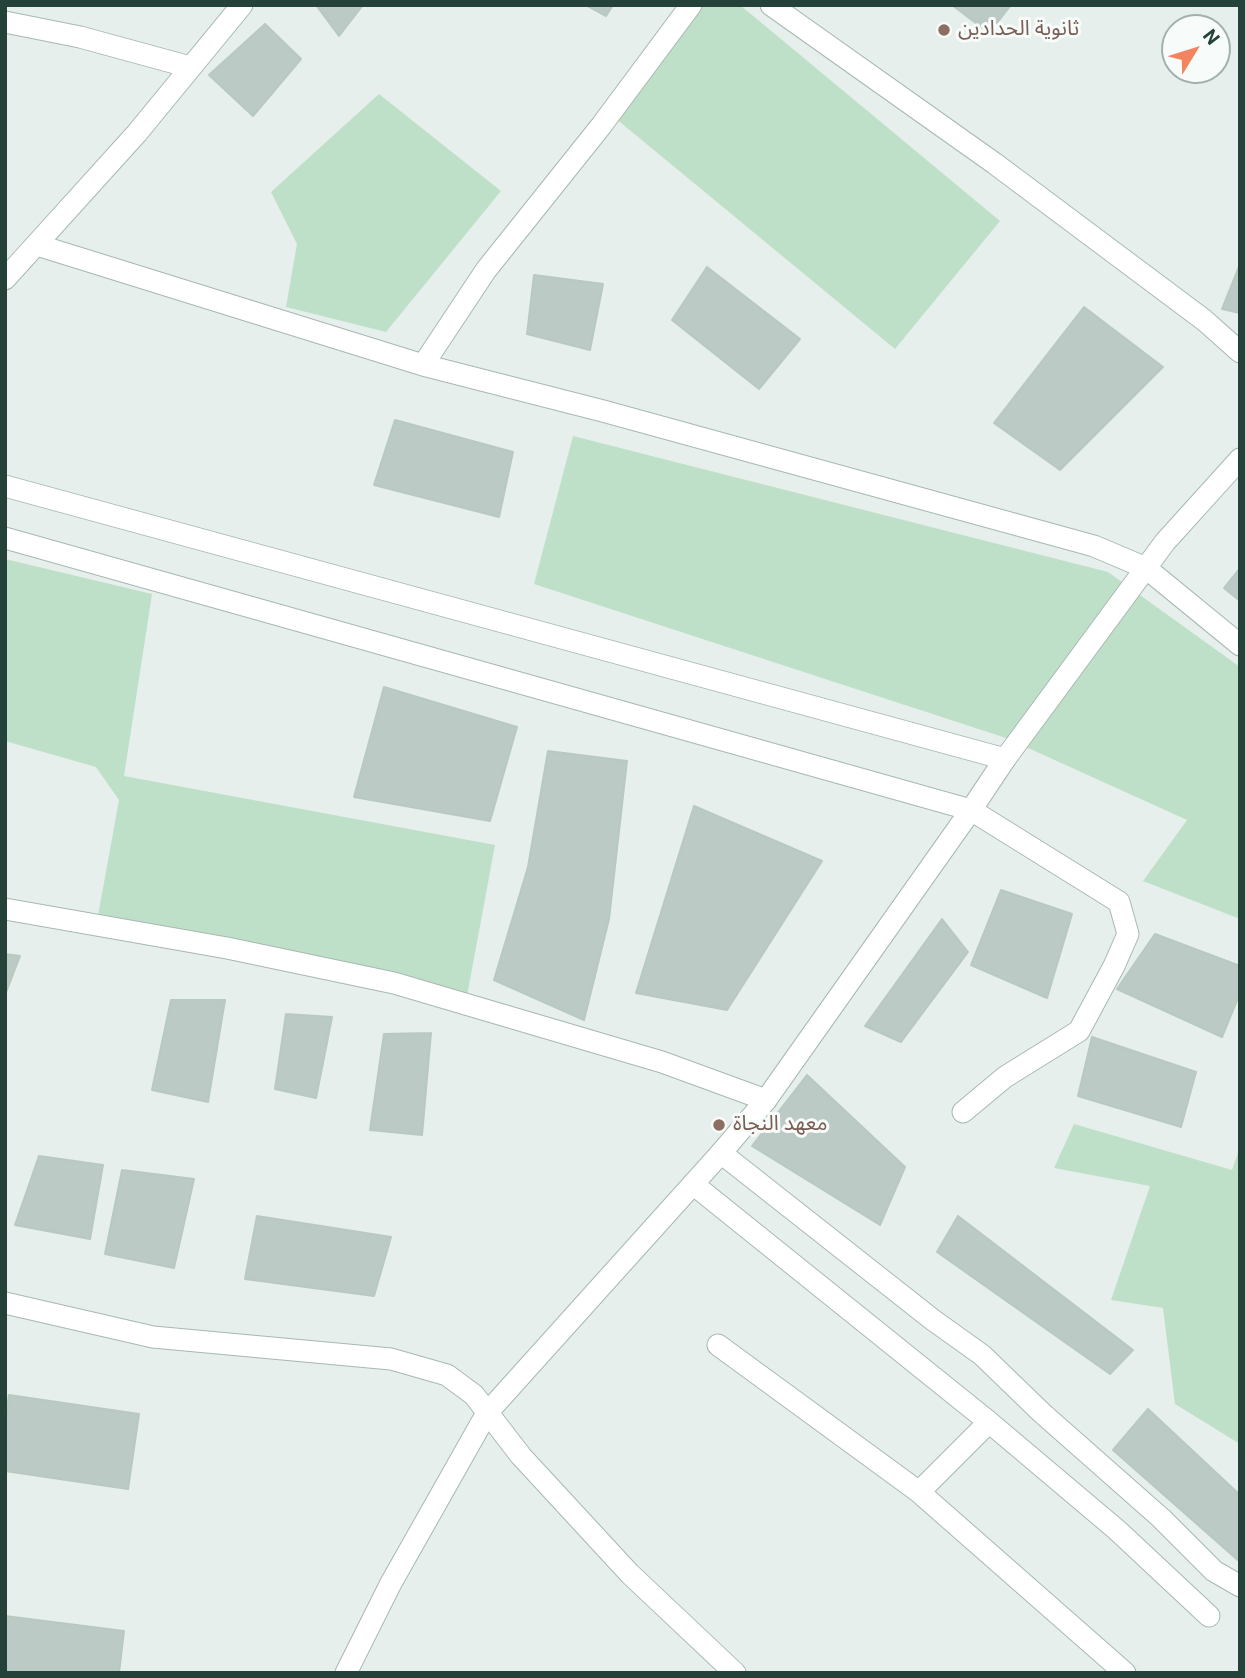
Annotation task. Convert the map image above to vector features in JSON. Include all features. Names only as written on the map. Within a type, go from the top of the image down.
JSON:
[{"type":"street","points":[[5,279],[137,133],[242,5]]},
{"type":"street","points":[[423,365],[486,270],[601,126],[691,5]]},
{"type":"street","points":[[771,5],[1016,179],[1204,320],[1240,352]]},
{"type":"street","points":[[5,22],[80,37],[190,67]]},
{"type":"street","points":[[37,246],[423,365],[603,411],[1094,545],[1146,568],[1240,645]]},
{"type":"street","points":[[346,1673],[391,1583],[487,1413],[722,1153],[766,1100],[1005,759],[1165,542],[1240,459]]},
{"type":"street","points":[[5,486],[1005,759]]},
{"type":"street","points":[[5,538],[971,810],[1119,902],[1128,934],[1114,967],[1079,1031],[1005,1077],[963,1112]]},
{"type":"street","points":[[5,909],[226,948],[394,983],[662,1062],[766,1100]]},
{"type":"street","points":[[722,1153],[933,1320],[982,1355],[1042,1413],[1161,1518],[1214,1571],[1240,1587]]},
{"type":"street","points":[[693,1184],[989,1422],[1117,1530],[1209,1616]]},
{"type":"street","points":[[5,1303],[153,1337],[391,1359],[447,1375],[474,1395],[545,1483],[630,1574],[735,1673]]},
{"type":"street","points":[[718,1345],[919,1492],[1125,1673]]},
{"type":"street","points":[[919,1492],[989,1422]]},
{"type":"green space","points":[[698,5],[740,5],[1000,221],[895,349],[609,113]]},
{"type":"green space","points":[[379,94],[501,191],[386,332],[286,307],[297,244],[271,192]]},
{"type":"green space","points":[[573,436],[1108,572],[1240,667],[1240,919],[1143,881],[1187,820],[1006,738],[534,584]]},
{"type":"green space","points":[[5,559],[152,594],[124,776],[495,845],[467,996],[96,927],[119,800],[96,767],[5,741]]},
{"type":"green space","points":[[1074,1124],[1232,1170],[1240,1147],[1240,1444],[1175,1404],[1163,1308],[1111,1300],[1150,1186],[1054,1168]]},
{"type":"building","points":[[316,5],[363,5],[339,36]]},
{"type":"building","points":[[586,5],[613,5],[606,16]]},
{"type":"building","points":[[952,5],[1011,5],[989,33]]},
{"type":"building","points":[[265,24],[301,59],[253,116],[209,75]]},
{"type":"building","points":[[1240,264],[1240,313],[1222,309]]},
{"type":"building","points":[[707,267],[800,339],[759,389],[672,320]]},
{"type":"building","points":[[534,275],[603,284],[590,350],[527,334]]},
{"type":"building","points":[[1084,307],[1163,367],[1060,470],[994,423]]},
{"type":"building","points":[[395,420],[513,452],[499,517],[374,485]]},
{"type":"building","points":[[1240,568],[1240,601],[1224,588]]},
{"type":"building","points":[[384,687],[517,727],[490,821],[354,797]]},
{"type":"building","points":[[548,751],[627,761],[609,919],[584,1020],[494,980],[528,867]]},
{"type":"building","points":[[694,806],[822,861],[727,1010],[636,993]]},
{"type":"building","points":[[1001,890],[1072,914],[1047,998],[971,965]]},
{"type":"building","points":[[942,919],[968,952],[901,1042],[865,1026]]},
{"type":"building","points":[[1155,934],[1240,966],[1240,993],[1222,1037],[1117,989]]},
{"type":"building","points":[[5,954],[20,956],[5,995]]},
{"type":"building","points":[[171,1000],[225,1000],[208,1102],[152,1090]]},
{"type":"building","points":[[286,1014],[332,1017],[316,1098],[275,1089]]},
{"type":"building","points":[[431,1033],[422,1135],[370,1130],[384,1034]]},
{"type":"building","points":[[1092,1037],[1196,1072],[1181,1127],[1078,1096]]},
{"type":"building","points":[[807,1075],[905,1167],[880,1225],[752,1146]]},
{"type":"building","points":[[39,1156],[103,1165],[90,1239],[15,1225]]},
{"type":"building","points":[[122,1170],[194,1179],[174,1268],[105,1254]]},
{"type":"building","points":[[257,1216],[391,1237],[374,1296],[245,1279]]},
{"type":"building","points":[[958,1216],[1133,1350],[1110,1374],[937,1252]]},
{"type":"building","points":[[9,1395],[139,1414],[128,1489],[5,1471],[5,1423]]},
{"type":"building","points":[[1148,1409],[1240,1495],[1240,1562],[1113,1450]]},
{"type":"building","points":[[5,1616],[124,1631],[119,1673],[5,1673]]},
{"type":"place","name":"ثانوية الحدادين","points":[[944,30]]},
{"type":"place","name":"معهد النجاة","points":[[719,1125]]}]
